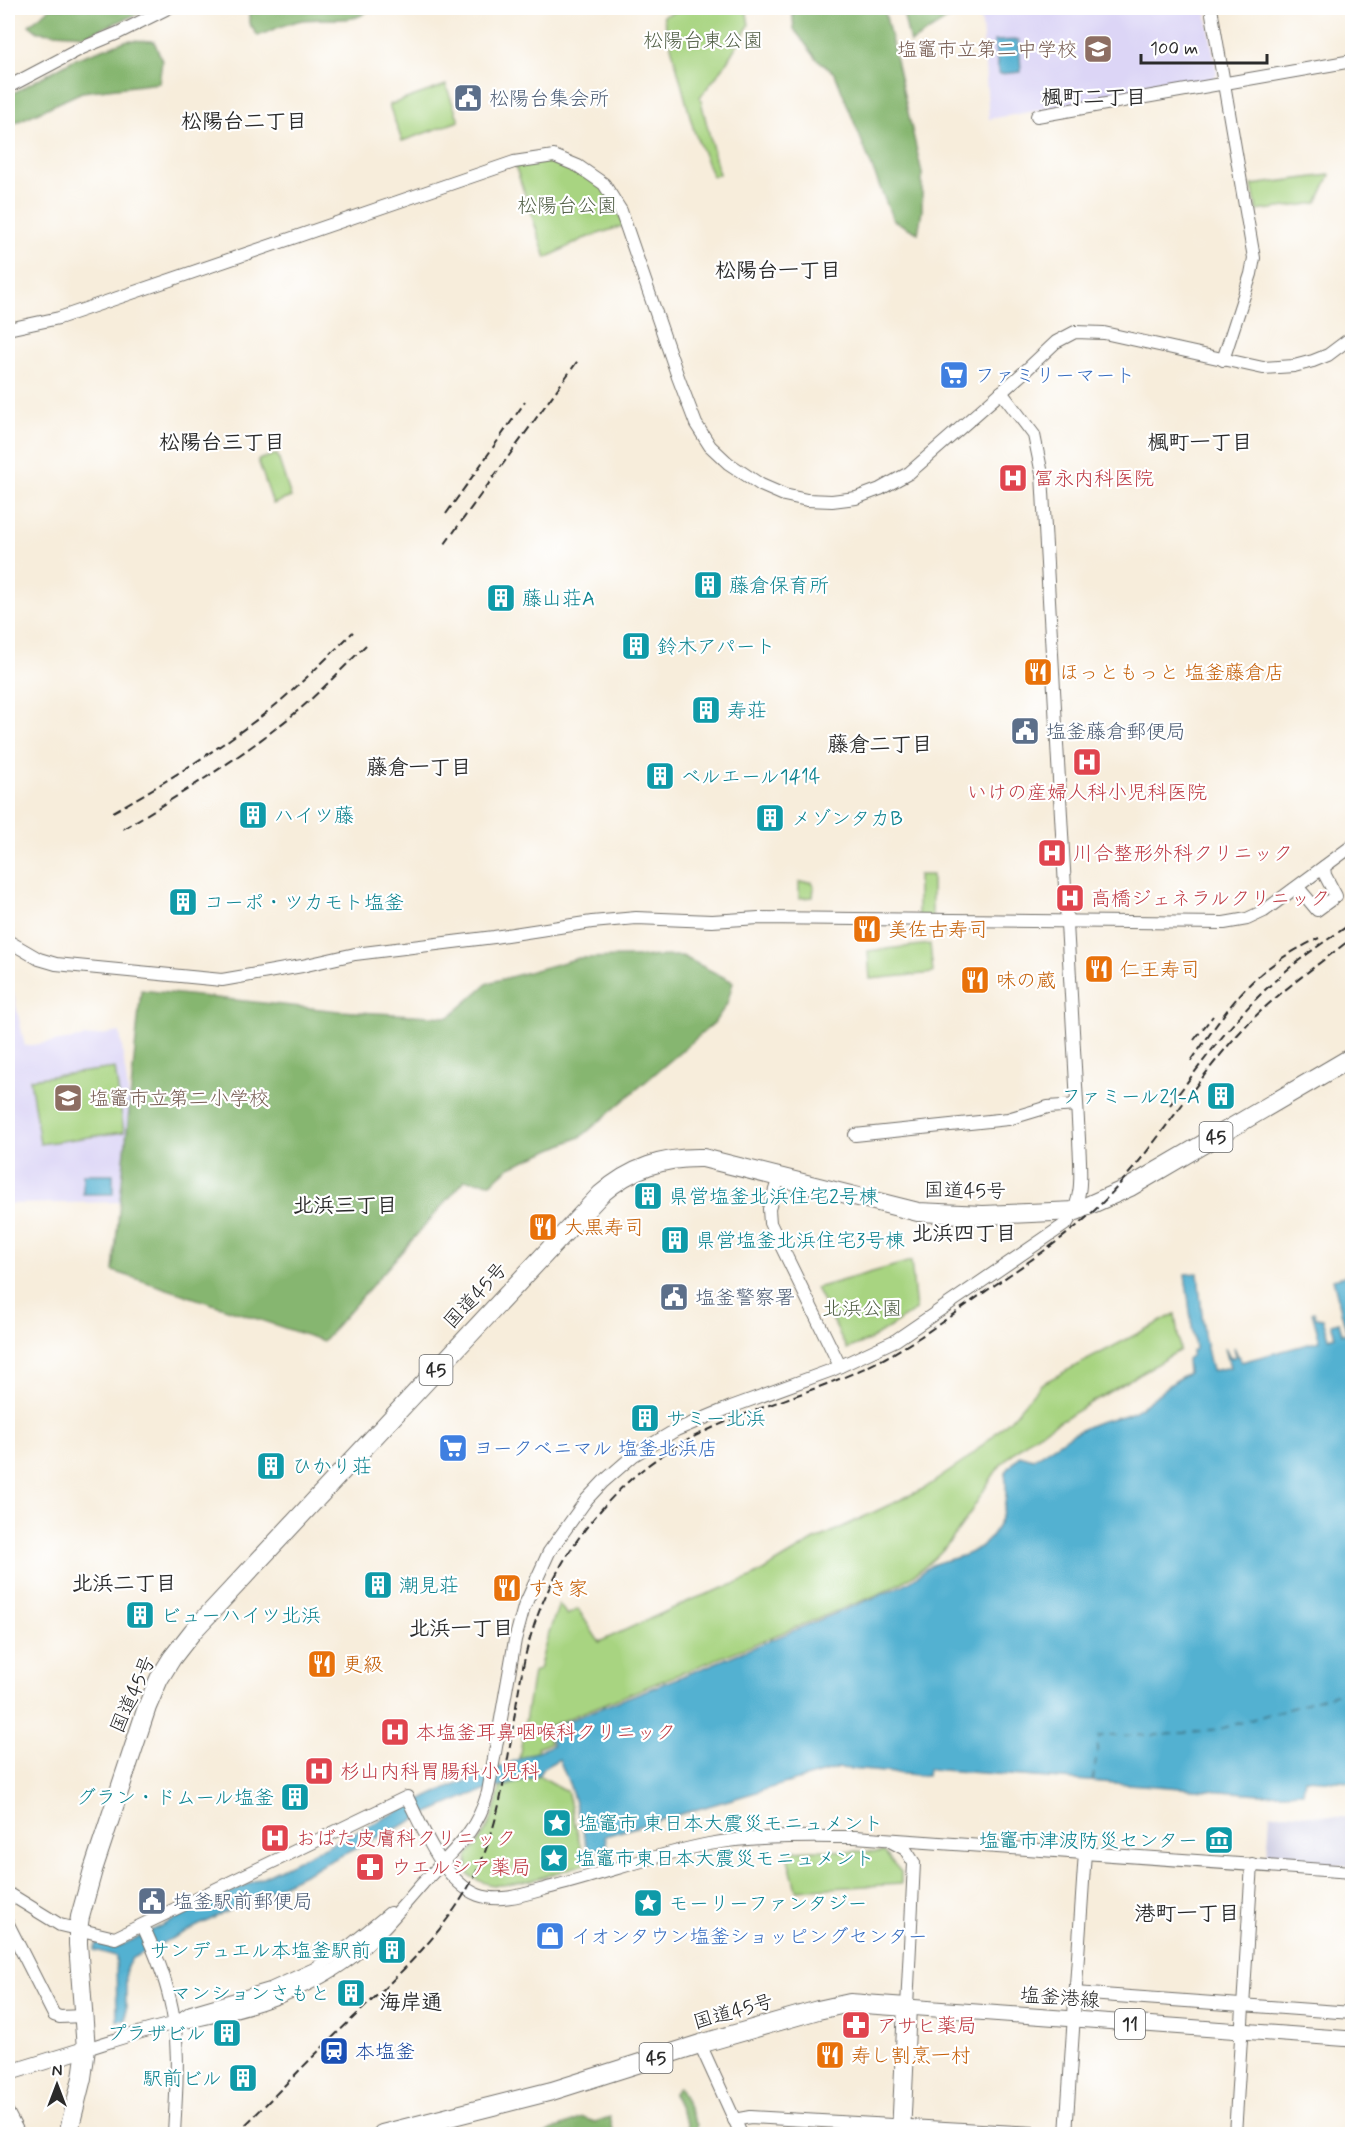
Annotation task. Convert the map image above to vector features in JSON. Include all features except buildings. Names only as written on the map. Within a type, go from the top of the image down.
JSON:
[{"type":"highway","name":"国道45号","points":[[68,2134],[82,2078],[86,2049],[78,1930],[93,1870],[137,1737],[159,1679],[194,1630],[282,1534],[601,1194],[615,1182],[648,1165],[687,1158],[717,1160],[918,1212],[983,1215],[1076,1211],[1130,1186],[1353,1057]]},
{"type":"highway","name":"国道45号","points":[[382,2134],[410,2132],[834,2006],[850,2003],[907,2007]]},
{"type":"highway","points":[[901,2130],[907,2007]]},
{"type":"main road","name":"塩釜港線","points":[[907,2007],[1353,2039]]},
{"type":"main road","points":[[8,2073],[86,2049]]},
{"type":"street","points":[[8,87],[82,48],[168,8]]},
{"type":"street","points":[[1211,8],[1254,258],[1224,360]]},
{"type":"street","points":[[1037,116],[1353,61]]},
{"type":"street","points":[[8,329],[66,315],[522,160],[554,156],[578,166],[604,184],[621,211],[696,424],[710,446],[728,463],[761,485],[784,495],[807,500],[832,501],[856,498],[880,489],[919,466],[1056,342],[1075,332],[1104,333],[1263,368],[1294,366],[1328,355],[1353,337]]},
{"type":"street","points":[[86,2049],[175,2023],[194,2021],[237,2010],[297,1990],[319,1979],[377,1936],[473,1829],[488,1792],[514,1640],[524,1607],[549,1552],[603,1482],[634,1455],[676,1430],[879,1349],[1067,1223],[1076,1211],[1080,1188],[1077,1106],[1040,458],[1034,435],[1000,392]]},
{"type":"street","points":[[8,941],[39,959],[56,964],[222,980],[396,948],[435,945],[592,922],[636,918],[712,921],[771,918],[1224,923],[1247,919],[1264,911],[1353,846]]},
{"type":"street","points":[[1293,890],[1301,891],[1317,910],[1336,896],[1324,875],[1324,867]]},
{"type":"street","points":[[855,1135],[1008,1119],[1048,1107],[1077,1106]]},
{"type":"street","points":[[779,1177],[769,1209],[770,1222],[840,1366]]},
{"type":"street","points":[[8,1893],[60,1925],[115,1938],[145,1929],[407,1797],[418,1820],[456,1881],[478,1895],[488,1898],[502,1898],[560,1885],[677,1851],[712,1844],[798,1837],[855,1837],[1353,1872]]},
{"type":"street","points":[[887,1840],[905,1849],[914,1863],[907,2007]]},
{"type":"street","points":[[1066,2134],[1085,1852]]},
{"type":"street","points":[[1235,2134],[1252,1864]]},
{"type":"street","points":[[8,1924],[54,2014],[60,2017],[83,2016]]},
{"type":"street","points":[[145,1929],[154,1946],[171,2000],[175,2023],[177,2070],[174,2134]]},
{"type":"street","points":[[1076,1993],[1353,2013]]},
{"type":"street","points":[[700,2044],[741,2134]]},
{"type":"street","points":[[8,2113],[18,2134]]},
{"type":"street","points":[[734,2120],[750,2116],[901,2130],[1052,2134]]},
{"type":"shaded area","name":"塩竈市立第二中学校","points":[[977,8],[1205,8],[1217,73],[1212,81],[989,119],[982,24]]},
{"type":"shaded area","name":"塩竈市立第二小学校","points":[[8,990],[13,992],[25,1046],[120,1032],[134,1137],[119,1202],[8,1204]]},
{"type":"shaded area","points":[[1284,1813],[1352,1818],[1352,1866],[1267,1860],[1270,1815]]},
{"type":"shaded area","points":[[1352,1939],[1352,2009],[1348,2008]]},
{"type":"green space","points":[[51,8],[152,8],[86,35],[38,32],[29,25]]},
{"type":"green space","points":[[249,8],[370,8],[364,14],[356,17],[306,19],[258,36],[249,23]]},
{"type":"green space","points":[[450,8],[503,8],[474,15],[450,16]]},
{"type":"green space","name":"松陽台東公園","points":[[686,8],[746,8],[749,25],[723,68],[700,97],[719,174],[713,177],[694,131],[663,16]]},
{"type":"green space","points":[[792,8],[884,8],[922,173],[922,211],[918,233],[893,220],[835,74],[816,58],[794,29]]},
{"type":"green space","points":[[902,8],[964,8],[964,9],[910,43]]},
{"type":"green space","points":[[128,40],[154,41],[162,61],[159,83],[82,92],[8,126],[8,96],[75,59]]},
{"type":"green space","points":[[446,85],[459,121],[402,141],[389,105]]},
{"type":"green space","name":"松陽台公園","points":[[554,156],[604,184],[625,225],[583,239],[546,258],[514,162]]},
{"type":"green space","points":[[1330,175],[1317,203],[1257,211],[1252,185]]},
{"type":"green space","points":[[277,454],[291,497],[273,504],[258,460]]},
{"type":"green space","points":[[918,875],[932,875],[932,920],[918,920]]},
{"type":"green space","points":[[799,882],[811,882],[814,886],[813,897],[799,898]]},
{"type":"green space","points":[[930,944],[933,973],[870,979],[868,951]]},
{"type":"green space","points":[[682,956],[733,982],[727,1004],[714,1023],[582,1136],[510,1167],[491,1183],[465,1180],[323,1341],[113,1271],[141,990],[339,1011],[449,1017],[488,983],[579,958]]},
{"type":"green space","points":[[115,1068],[124,1132],[40,1144],[30,1079]]},
{"type":"green space","name":"北浜公園","points":[[911,1261],[916,1310],[870,1340],[847,1349],[816,1288]]},
{"type":"green space","points":[[1175,1314],[1180,1350],[1031,1438],[1015,1451],[995,1473],[955,1536],[936,1557],[915,1574],[879,1594],[544,1728],[550,1743],[519,1759],[533,1672],[539,1670],[559,1604],[567,1615],[578,1609],[599,1642],[691,1600],[751,1578],[813,1541],[925,1488],[966,1460],[1010,1420],[1041,1384]]},
{"type":"green space","points":[[540,1776],[567,1791],[585,1864],[515,1884],[487,1884],[468,1875],[467,1857],[489,1825],[500,1788]]},
{"type":"green space","points":[[786,1851],[884,1852],[901,1872],[901,1884],[796,1890]]},
{"type":"green space","points":[[679,2087],[697,2125],[695,2134],[686,2134],[687,2123],[673,2094]]},
{"type":"green space","points":[[610,2117],[614,2134],[545,2134],[583,2118],[595,2122]]},
{"type":"water","points":[[1019,40],[1021,72],[999,74],[994,41]]},
{"type":"water","points":[[83,1174],[113,1174],[113,1194],[83,1194]]},
{"type":"water","points":[[1198,1273],[1204,1335],[1212,1371],[1230,1367],[1225,1348],[1230,1358],[1236,1356],[1234,1347],[1241,1362],[1320,1341],[1312,1313],[1314,1312],[1316,1318],[1323,1319],[1329,1338],[1335,1336],[1331,1324],[1339,1322],[1342,1334],[1347,1334],[1333,1279],[1352,1274],[1352,1782],[1305,1779],[1303,1792],[1260,1794],[928,1769],[927,1776],[839,1768],[605,1836],[607,1847],[589,1852],[570,1786],[559,1759],[543,1768],[538,1776],[470,1795],[428,1813],[132,1958],[126,1968],[126,2020],[117,2021],[116,1956],[94,1950],[96,1943],[116,1948],[434,1794],[553,1745],[547,1729],[888,1592],[907,1583],[932,1565],[963,1556],[978,1548],[987,1540],[1000,1521],[1006,1497],[1005,1473],[1020,1455],[1033,1459],[1082,1429],[1131,1413],[1188,1373],[1187,1359],[1195,1349],[1185,1274]]},
{"type":"ferry route","points":[[1093,1781],[1099,1736],[1164,1735],[1220,1729],[1352,1689]]},
{"type":"railway","points":[[445,544],[579,359]]},
{"type":"railway","points":[[446,514],[525,402]]},
{"type":"railway","points":[[113,812],[194,763],[272,708],[353,632]]},
{"type":"railway","points":[[123,829],[242,753],[292,716],[367,644]]},
{"type":"railway","points":[[1170,1105],[1221,1038],[1248,1007],[1296,963],[1352,923]]},
{"type":"railway","points":[[1191,1061],[1230,1007],[1256,978],[1286,956],[1319,938]]},
{"type":"railway","points":[[236,2134],[416,1956],[453,1912],[468,1888],[481,1862],[498,1811],[526,1653],[543,1601],[569,1553],[608,1502],[649,1464],[697,1435],[750,1412],[859,1371],[899,1350],[1062,1237],[1089,1216],[1120,1184],[1241,1031],[1281,994],[1352,938]]},
{"type":"railway","points":[[1194,1040],[1213,1016]]},
{"type":"place","name":"塩竈市立第二中学校","points":[[1098,49]]},
{"type":"place","name":"松陽台集会所","points":[[468,98]]},
{"type":"place","name":"ファミリーマート","points":[[954,375]]},
{"type":"place","name":"冨永内科医院","points":[[1013,478]]},
{"type":"place","name":"藤倉保育所","points":[[708,585]]},
{"type":"place","name":"藤山荘A","points":[[501,598]]},
{"type":"place","name":"鈴木アパート","points":[[636,646]]},
{"type":"place","name":"ほっともっと 塩釜藤倉店","points":[[1038,672]]},
{"type":"place","name":"寿荘","points":[[706,710]]},
{"type":"place","name":"塩釜藤倉郵便局","points":[[1025,731]]},
{"type":"place","name":"いけの産婦人科小児科医院","points":[[1087,762]]},
{"type":"place","name":"ベルエール1414","points":[[660,776]]},
{"type":"place","name":"ハイツ藤","points":[[253,815]]},
{"type":"place","name":"メゾンタカB","points":[[770,818]]},
{"type":"place","name":"川合整形外科クリニック","points":[[1052,853]]},
{"type":"place","name":"高橋ジェネラルクリニック","points":[[1070,898]]},
{"type":"place","name":"コーポ・ツカモト塩釜","points":[[183,902]]},
{"type":"place","name":"美佐古寿司","points":[[867,929]]},
{"type":"place","name":"仁王寿司","points":[[1099,969]]},
{"type":"place","name":"味の蔵","points":[[975,980]]},
{"type":"place","name":"ファミール21-A","points":[[1221,1096]]},
{"type":"place","name":"塩竈市立第二小学校","points":[[68,1098]]},
{"type":"place","name":"県営塩釜北浜住宅2号棟","points":[[648,1196]]},
{"type":"place","name":"大黒寿司","points":[[543,1227]]},
{"type":"place","name":"県営塩釜北浜住宅3号棟","points":[[675,1240]]},
{"type":"place","name":"塩釜警察署","points":[[674,1297]]},
{"type":"place","name":"サミー北浜","points":[[645,1418]]},
{"type":"place","name":"ヨークベニマル 塩釜北浜店","points":[[453,1448]]},
{"type":"place","name":"ひかり荘","points":[[271,1466]]},
{"type":"place","name":"潮見荘","points":[[378,1585]]},
{"type":"place","name":"すき家","points":[[507,1588]]},
{"type":"place","name":"ビューハイツ北浜","points":[[140,1615]]},
{"type":"place","name":"更級","points":[[322,1664]]},
{"type":"place","name":"本塩釜耳鼻咽喉科クリニック","points":[[395,1732]]},
{"type":"place","name":"杉山内科胃腸科小児科","points":[[319,1771]]},
{"type":"place","name":"グラン・ドムール塩釜","points":[[295,1797]]},
{"type":"place","name":"塩竈市 東日本大震災モニュメント","points":[[557,1823]]},
{"type":"place","name":"おばた皮膚科クリニック","points":[[275,1838]]},
{"type":"place","name":"塩竈市津波防災センター","points":[[1219,1840]]},
{"type":"place","name":"塩竈市東日本大震災モニュメント","points":[[554,1858]]},
{"type":"place","name":"ウエルシア薬局","points":[[370,1867]]},
{"type":"place","name":"塩釜駅前郵便局","points":[[152,1901]]},
{"type":"place","name":"モーリーファンタジー","points":[[648,1903]]},
{"type":"place","name":"イオンタウン塩釜ショッピングセンター","points":[[550,1936]]},
{"type":"place","name":"サンデュエル本塩釜駅前","points":[[392,1950]]},
{"type":"place","name":"マンションさもと","points":[[351,1993]]},
{"type":"place","name":"アサヒ薬局","points":[[856,2025]]},
{"type":"place","name":"プラザビル","points":[[227,2033]]},
{"type":"place","name":"本塩釜","points":[[334,2051]]},
{"type":"place","name":"寿し割烹一村","points":[[830,2055]]},
{"type":"place","name":"駅前ビル","points":[[243,2078]]},
{"type":"district","name":"楓町二丁目","points":[[1094,97]]},
{"type":"district","name":"松陽台二丁目","points":[[244,121]]},
{"type":"district","name":"松陽台一丁目","points":[[778,270]]},
{"type":"district","name":"松陽台三丁目","points":[[222,442]]},
{"type":"district","name":"楓町一丁目","points":[[1200,442]]},
{"type":"district","name":"藤倉二丁目","points":[[880,744]]},
{"type":"district","name":"藤倉一丁目","points":[[419,767]]},
{"type":"district","name":"北浜三丁目","points":[[345,1205]]},
{"type":"district","name":"北浜四丁目","points":[[964,1233]]},
{"type":"district","name":"北浜二丁目","points":[[124,1583]]},
{"type":"district","name":"北浜一丁目","points":[[461,1628]]},
{"type":"district","name":"港町一丁目","points":[[1187,1913]]},
{"type":"district","name":"海岸通","points":[[411,2002]]}]
